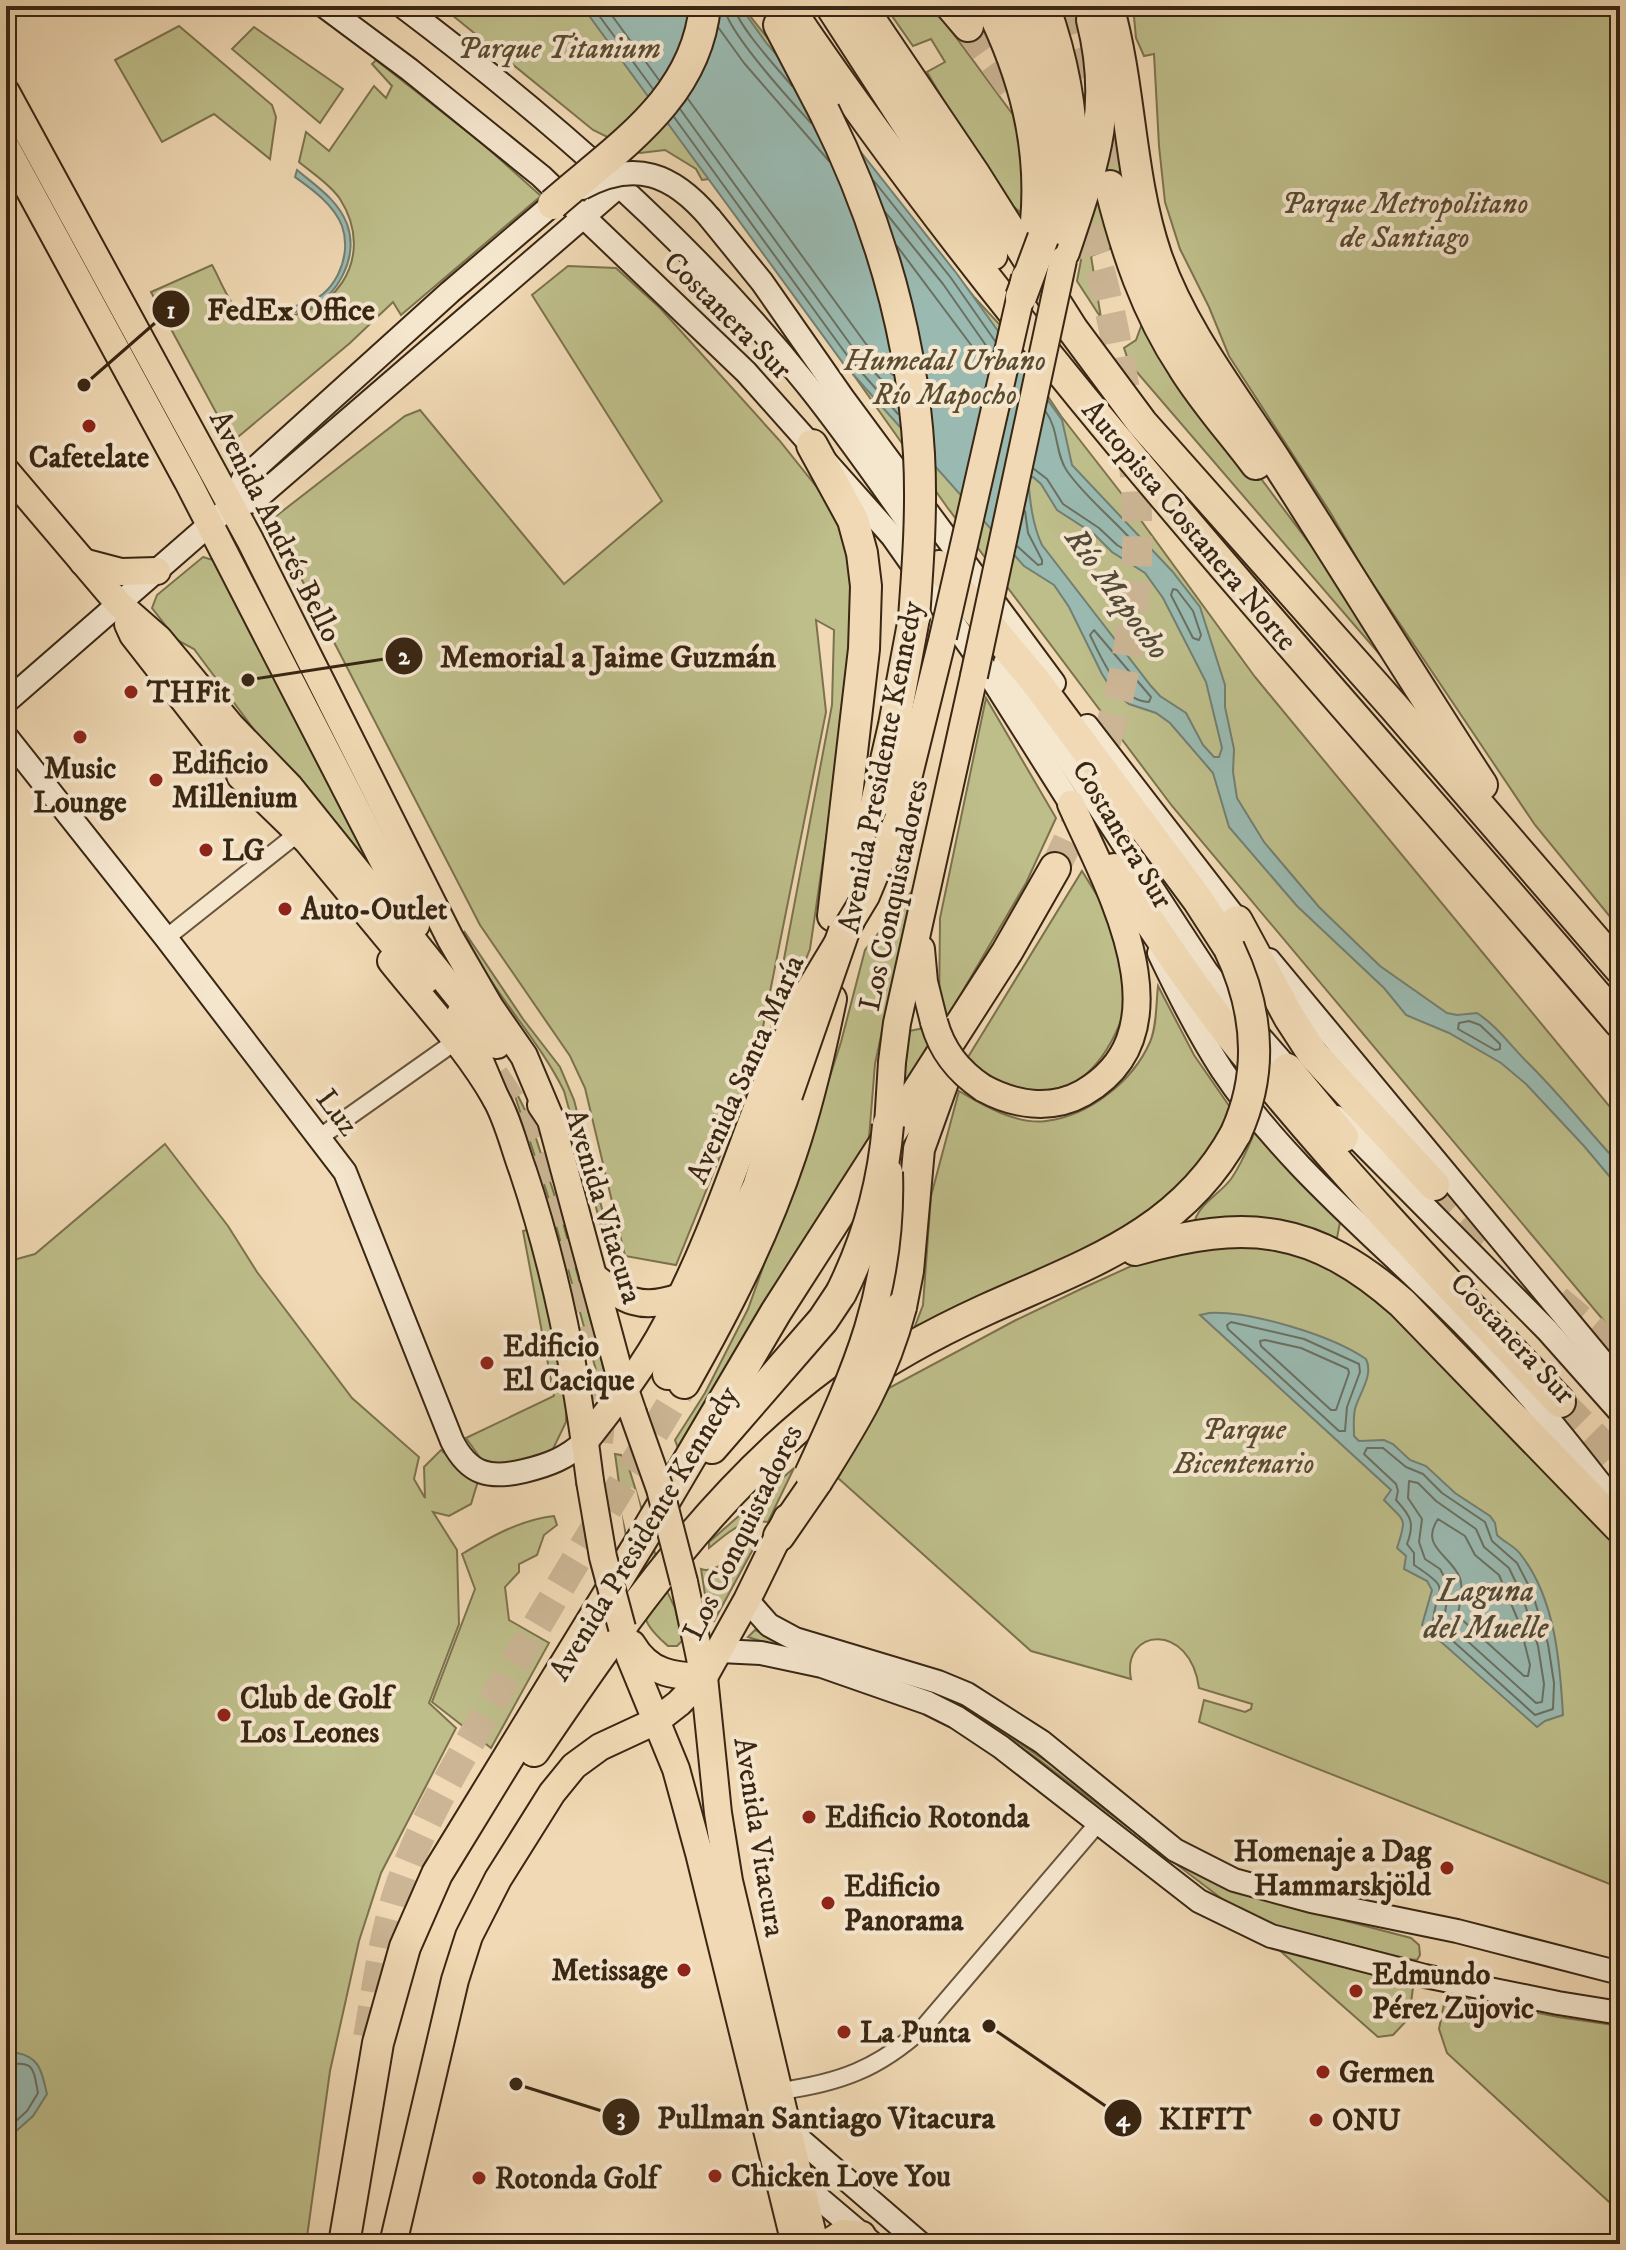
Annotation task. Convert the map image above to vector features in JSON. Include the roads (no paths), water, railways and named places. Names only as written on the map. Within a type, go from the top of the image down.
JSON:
[{"type":"highway","points":[[546,210],[643,125],[673,93],[700,43],[705,6]]},
{"type":"highway","name":"Avenida Presidente Kennedy","points":[[767,6],[846,156],[870,215],[902,323],[916,416],[920,493],[914,618],[894,725],[819,1057],[799,1129],[772,1207],[723,1315],[676,1379],[758,1187],[776,1091]]},
{"type":"highway","name":"Autopista Costanera Norte","points":[[787,6],[857,107],[1054,364],[1160,494],[1620,1023]]},
{"type":"highway","points":[[831,6],[995,259],[1054,364]]},
{"type":"highway","name":"Autopista Costanera Norte","points":[[861,6],[951,139],[1073,330],[1142,423],[1394,707],[1620,969]]},
{"type":"highway","points":[[1015,6],[1036,53],[1051,113],[1055,153],[1051,245]]},
{"type":"highway","points":[[1021,297],[1094,159],[1101,119],[1100,64],[1088,6]]},
{"type":"highway","points":[[1108,6],[1122,64],[1143,202],[1166,280],[1217,372],[1539,875]]},
{"type":"highway","points":[[1110,186],[1132,266],[1155,317],[1184,369],[1258,466],[1347,574]]},
{"type":"highway","points":[[812,445],[842,497],[858,533],[867,599],[819,1057]]},
{"type":"highway","points":[[939,566],[1036,682],[1198,900],[1233,934],[1313,1054],[1434,1185]]},
{"type":"highway","points":[[969,567],[1036,682]]},
{"type":"highway","points":[[242,775],[328,862],[433,977]]},
{"type":"highway","name":"Avenida Presidente Kennedy","points":[[344,2244],[371,2077],[405,1947],[437,1874],[644,1536],[776,1312],[1007,952],[1055,868]]},
{"type":"highway","points":[[1114,869],[1252,1062],[1375,1204],[1565,1397],[1433,1245],[1287,1069]]},
{"type":"highway","points":[[776,1091],[844,931]]},
{"type":"highway","points":[[371,2077],[422,1947],[486,1827],[620,1628],[708,1515],[795,1430],[876,1368],[927,1338],[1099,1260],[1183,1205],[1214,1170],[1236,1133],[1250,1093],[1255,1041],[1233,934]]},
{"type":"highway","points":[[779,1536],[813,1477],[869,1396],[884,1363],[901,1307],[911,1242],[916,1165],[923,1135],[957,1048],[1007,952]]},
{"type":"highway","points":[[644,1536],[753,1398],[823,1320],[841,1293],[864,1243],[873,1214],[883,1170],[888,1125]]},
{"type":"highway","points":[[1099,1260],[1177,1238],[1229,1231],[1257,1231],[1298,1239],[1337,1255],[1378,1281],[1402,1303],[1620,1528]]},
{"type":"main road","name":"Costanera Sur","points":[[324,6],[509,148],[585,217],[706,332],[892,536],[983,665],[1114,869],[1197,1028],[1224,1072],[1308,1172],[1509,1372],[1620,1509]]},
{"type":"main road","name":"Costanera Sur","points":[[402,6],[499,82],[618,187],[743,312],[808,386],[939,566],[1064,751],[1180,934],[1239,1013],[1287,1069],[1494,1275],[1620,1412]]},
{"type":"main road","name":"Los Conquistadores","points":[[813,1477],[862,1353],[881,1280],[889,1223],[888,1125],[892,1062],[901,1005],[974,676],[1051,245],[1074,187],[1073,122],[1063,60],[1046,6]]},
{"type":"main road","points":[[969,13],[1013,61],[1027,105],[1051,245]]},
{"type":"main road","name":"Avenida Andrés Bello","points":[[6,92],[232,505],[422,884],[490,1007],[524,1056],[551,1120]]},
{"type":"main road","name":"Avenida Andrés Bello","points":[[6,147],[210,525],[496,1099]]},
{"type":"main road","name":"Costanera Sur","points":[[232,505],[243,479],[546,210],[599,179],[633,172],[670,182],[686,193],[710,218],[762,282],[1233,934],[1620,1383]]},
{"type":"main road","points":[[6,702],[232,505],[254,501],[618,187]]},
{"type":"main road","points":[[844,931],[878,871],[898,819],[1021,297]]},
{"type":"main road","name":"Avenida Vitacura","points":[[6,471],[119,604],[159,639],[237,734],[282,778],[433,977],[493,1039],[551,1120],[593,1276],[629,1401],[660,1489],[684,1582],[704,1677],[716,1801],[729,1881],[780,2091],[779,2131],[795,2244]]},
{"type":"main road","points":[[83,562],[121,572],[157,571]]},
{"type":"main road","name":"Avenida Vitacura","points":[[119,604],[133,635],[456,1041],[496,1099],[549,1258],[573,1360],[603,1557],[629,1645],[676,1769],[779,2131],[800,2184],[815,2244]]},
{"type":"main road","name":"Luz","points":[[6,736],[320,1137],[351,1185],[416,1354],[462,1458],[484,1473],[502,1475],[559,1461],[585,1441]]},
{"type":"main road","points":[[922,909],[922,961],[934,1022],[941,1042],[966,1075],[983,1088],[1022,1103],[1071,1099],[1090,1088],[1107,1075],[1122,1054],[1135,1013],[1136,973],[1130,941],[1071,804]]},
{"type":"main road","name":"Avenida Santa María","points":[[585,1441],[629,1401],[776,1091]]},
{"type":"main road","points":[[593,1276],[629,1301],[646,1305],[680,1297]]},
{"type":"main road","name":"Los Conquistadores","points":[[393,2244],[448,2006],[469,1936],[498,1879],[562,1779],[585,1756],[656,1721],[704,1677],[779,1536]]},
{"type":"main road","points":[[747,1600],[763,1620],[785,1634],[967,1694],[1042,1742],[1175,1850],[1199,1865],[1234,1880],[1277,1893],[1437,1927],[1620,1973]]},
{"type":"main road","points":[[629,1645],[654,1669],[666,1675],[704,1677]]},
{"type":"main road","points":[[720,1651],[743,1650],[822,1666],[928,1703],[956,1717],[1001,1747],[1199,1901],[1271,1936],[1425,1976],[1620,2013]]},
{"type":"main road","points":[[614,1740],[645,1747],[676,1769]]},
{"type":"main road","points":[[779,2131],[921,2244]]},
{"type":"main road","points":[[800,2184],[867,2239]]},
{"type":"main road","points":[[826,2244],[843,2233],[867,2239]]},
{"type":"street","points":[[166,938],[292,838]]},
{"type":"street","points":[[320,1137],[456,1041]]},
{"type":"street","points":[[780,2091],[837,2080],[896,2052],[923,2028],[1099,1822]]},
{"type":"water","points":[[582,6],[740,6],[767,44],[863,155],[957,274],[1062,420],[1072,465],[1172,571],[1200,607],[1225,685],[1237,798],[1264,842],[1319,907],[1380,966],[1447,1013],[1477,1013],[1497,1030],[1620,1165],[1620,1189],[1526,1084],[1501,1063],[1449,1033],[1406,1015],[1384,988],[1297,906],[1229,827],[1213,773],[1170,723],[1156,713],[1129,704],[1113,691],[1069,607],[1054,585],[1024,566],[843,363]],"holes":[[[1033,477],[1057,510],[1145,573],[1163,598],[1206,682],[1222,748],[1219,757],[1214,757],[1203,745],[1186,713],[1160,696],[1151,686],[1042,545],[1034,520],[1028,478]]]},
{"type":"water","points":[[297,170],[326,194],[343,215],[350,237],[348,263],[336,286],[317,304],[294,312],[262,308],[264,304],[287,307],[313,301],[331,285],[343,263],[345,238],[342,226],[322,198],[295,177]]},
{"type":"water","name":"Laguna del Muelle","points":[[1200,1315],[1246,1316],[1290,1326],[1333,1341],[1366,1359],[1368,1371],[1355,1409],[1354,1436],[1359,1441],[1384,1440],[1410,1460],[1426,1466],[1455,1493],[1490,1516],[1497,1535],[1521,1555],[1541,1591],[1554,1631],[1563,1715],[1537,1727],[1422,1625],[1432,1590],[1427,1581],[1404,1569],[1406,1556],[1397,1548],[1402,1521],[1384,1500],[1391,1490]]},
{"type":"water","points":[[17,2053],[36,2062],[47,2094],[33,2116],[6,2140],[6,2058]]},
{"type":"tunnel","points":[[1063,6],[1085,72],[1110,186]]},
{"type":"tunnel","points":[[968,26],[1022,101]]},
{"type":"tunnel","points":[[1055,868],[1083,805],[1105,744],[1121,684],[1132,624],[1137,562],[1131,435],[1121,367],[1102,278],[1072,192]]},
{"type":"tunnel","points":[[494,1076],[540,1156],[560,1202],[576,1251],[589,1300],[597,1349],[601,1397],[598,1442]]},
{"type":"tunnel","points":[[1434,1185],[1498,1246]]},
{"type":"tunnel","points":[[1557,1300],[1620,1353]]},
{"type":"tunnel","points":[[368,2037],[393,1907],[430,1815],[540,1620],[684,1383]]},
{"type":"tunnel","points":[[1560,1402],[1620,1463]]},
{"type":"place","name":"FedEx Office","points":[[84,385]]},
{"type":"place","name":"Cafetelate","points":[[89,426]]},
{"type":"place","name":"Memorial a Jaime Guzmán","points":[[248,680]]},
{"type":"place","name":"THFit","points":[[131,692]]},
{"type":"place","name":"Music Lounge","points":[[80,737]]},
{"type":"place","name":"Edificio Millenium","points":[[156,780]]},
{"type":"place","name":"LG","points":[[206,850]]},
{"type":"place","name":"Auto-Outlet","points":[[285,909]]},
{"type":"place","name":"Edificio El Cacique","points":[[487,1363]]},
{"type":"place","name":"Club de Golf Los Leones","points":[[224,1715]]},
{"type":"place","name":"Edificio Rotonda","points":[[809,1817]]},
{"type":"place","name":"Homenaje a Dag Hammarskjöld","points":[[1447,1868]]},
{"type":"place","name":"Edificio Panorama","points":[[828,1903]]},
{"type":"place","name":"Metissage","points":[[684,1970]]},
{"type":"place","name":"Edmundo Pérez Zujovic","points":[[1356,1991]]},
{"type":"place","name":"KIFIT","points":[[989,2026]]},
{"type":"place","name":"La Punta","points":[[844,2032]]},
{"type":"place","name":"Germen","points":[[1323,2072]]},
{"type":"place","name":"Pullman Santiago Vitacura","points":[[516,2084]]},
{"type":"place","name":"ONU","points":[[1316,2120]]},
{"type":"place","name":"Chicken Love You","points":[[715,2176]]},
{"type":"place","name":"Rotonda Golf","points":[[479,2178]]},
{"type":"park label","name":"Parque Titanium","points":[[559,48]]},
{"type":"park label","name":"Parque Metropolitano de Santiago","points":[[1405,220]]},
{"type":"park label","name":"Humedal Urbano Río Mapocho","points":[[945,377]]},
{"type":"park label","name":"Parque Bicentenario","points":[[1244,1446]]},
{"type":"water label","name":"Río Mapocho","points":[[1118,593]]}]
